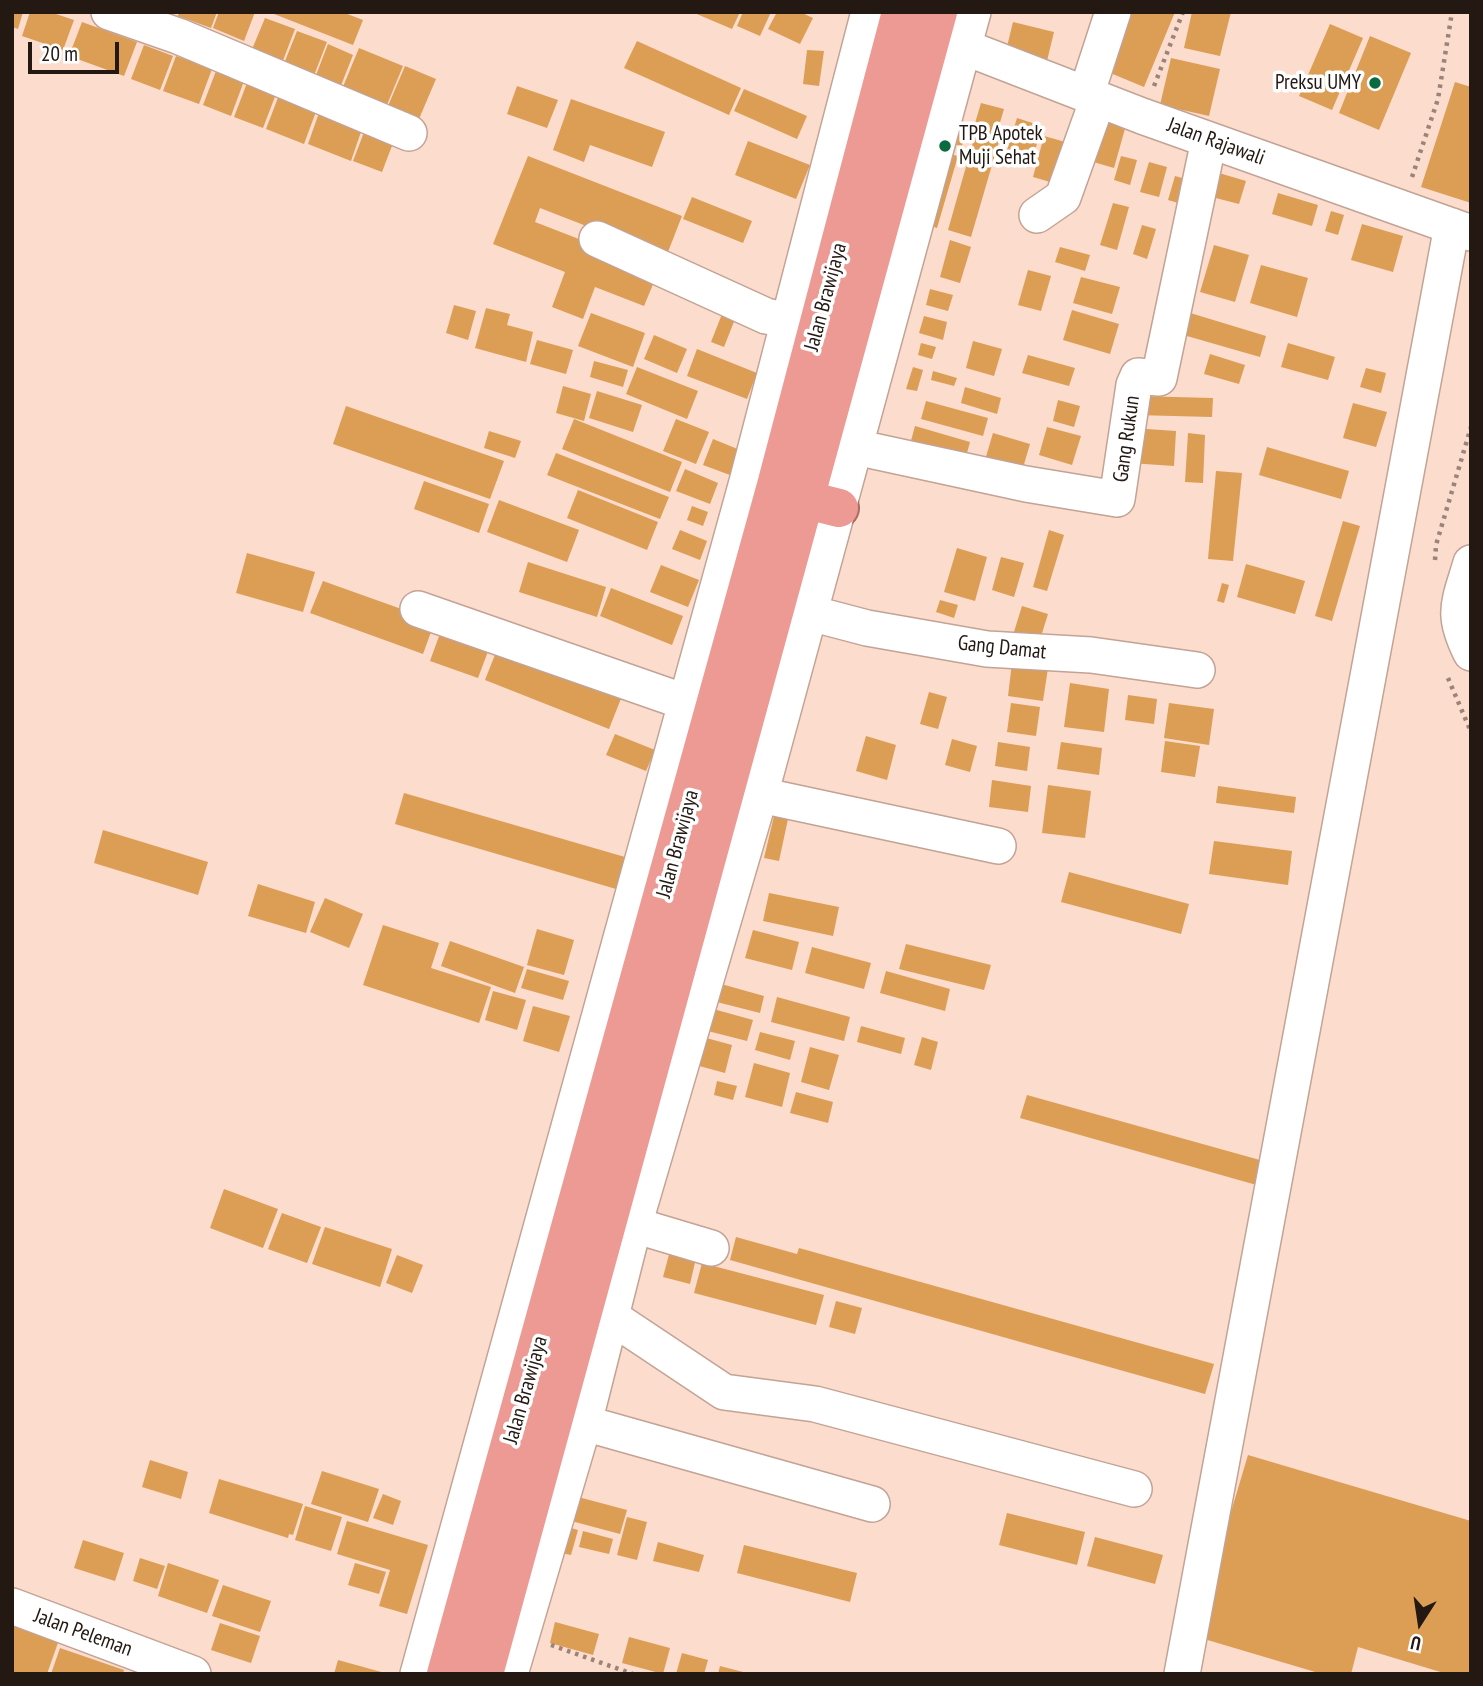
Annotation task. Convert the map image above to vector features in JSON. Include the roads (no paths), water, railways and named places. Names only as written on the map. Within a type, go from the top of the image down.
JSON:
[{"type":"highway","name":"Jalan Brawijaya","points":[[484,1674],[938,12]]},
{"type":"highway","name":"Jalan Brawijaya","points":[[446,1674],[764,529],[870,15]]},
{"type":"highway","points":[[803,499],[839,508]]},
{"type":"street","points":[[109,12],[178,36],[408,133]]},
{"type":"street","points":[[510,1674],[584,1423],[634,1225],[760,795],[973,12]]},
{"type":"street","points":[[1037,215],[1063,197],[1113,12]]},
{"type":"street","points":[[418,1674],[789,321],[870,15]]},
{"type":"street","name":"Jalan Rajawali","points":[[964,47],[1142,116],[1461,229]]},
{"type":"street","name":"Gang Rukun","points":[[855,447],[1026,484],[1117,499],[1134,385],[1139,376],[1159,377],[1209,140]]},
{"type":"street","points":[[1182,1674],[1461,229]]},
{"type":"street","points":[[597,239],[766,316],[789,321]]},
{"type":"street","points":[[1471,563],[1457,615],[1460,631],[1471,653]]},
{"type":"street","points":[[418,609],[685,702]]},
{"type":"street","name":"Gang Damat","points":[[810,613],[867,628],[987,649],[1091,655],[1197,670]]},
{"type":"street","points":[[760,795],[998,846]]},
{"type":"street","points":[[634,1225],[711,1248]]},
{"type":"street","points":[[610,1316],[724,1392],[815,1404],[1134,1489]]},
{"type":"street","points":[[584,1423],[872,1504]]},
{"type":"street","name":"Jalan Peleman","points":[[12,1606],[193,1674]]},
{"type":"place","name":"Preksu UMY","points":[[1375,83]]},
{"type":"place","name":"TPB Apotek Muji Sehat","points":[[945,146]]}]
